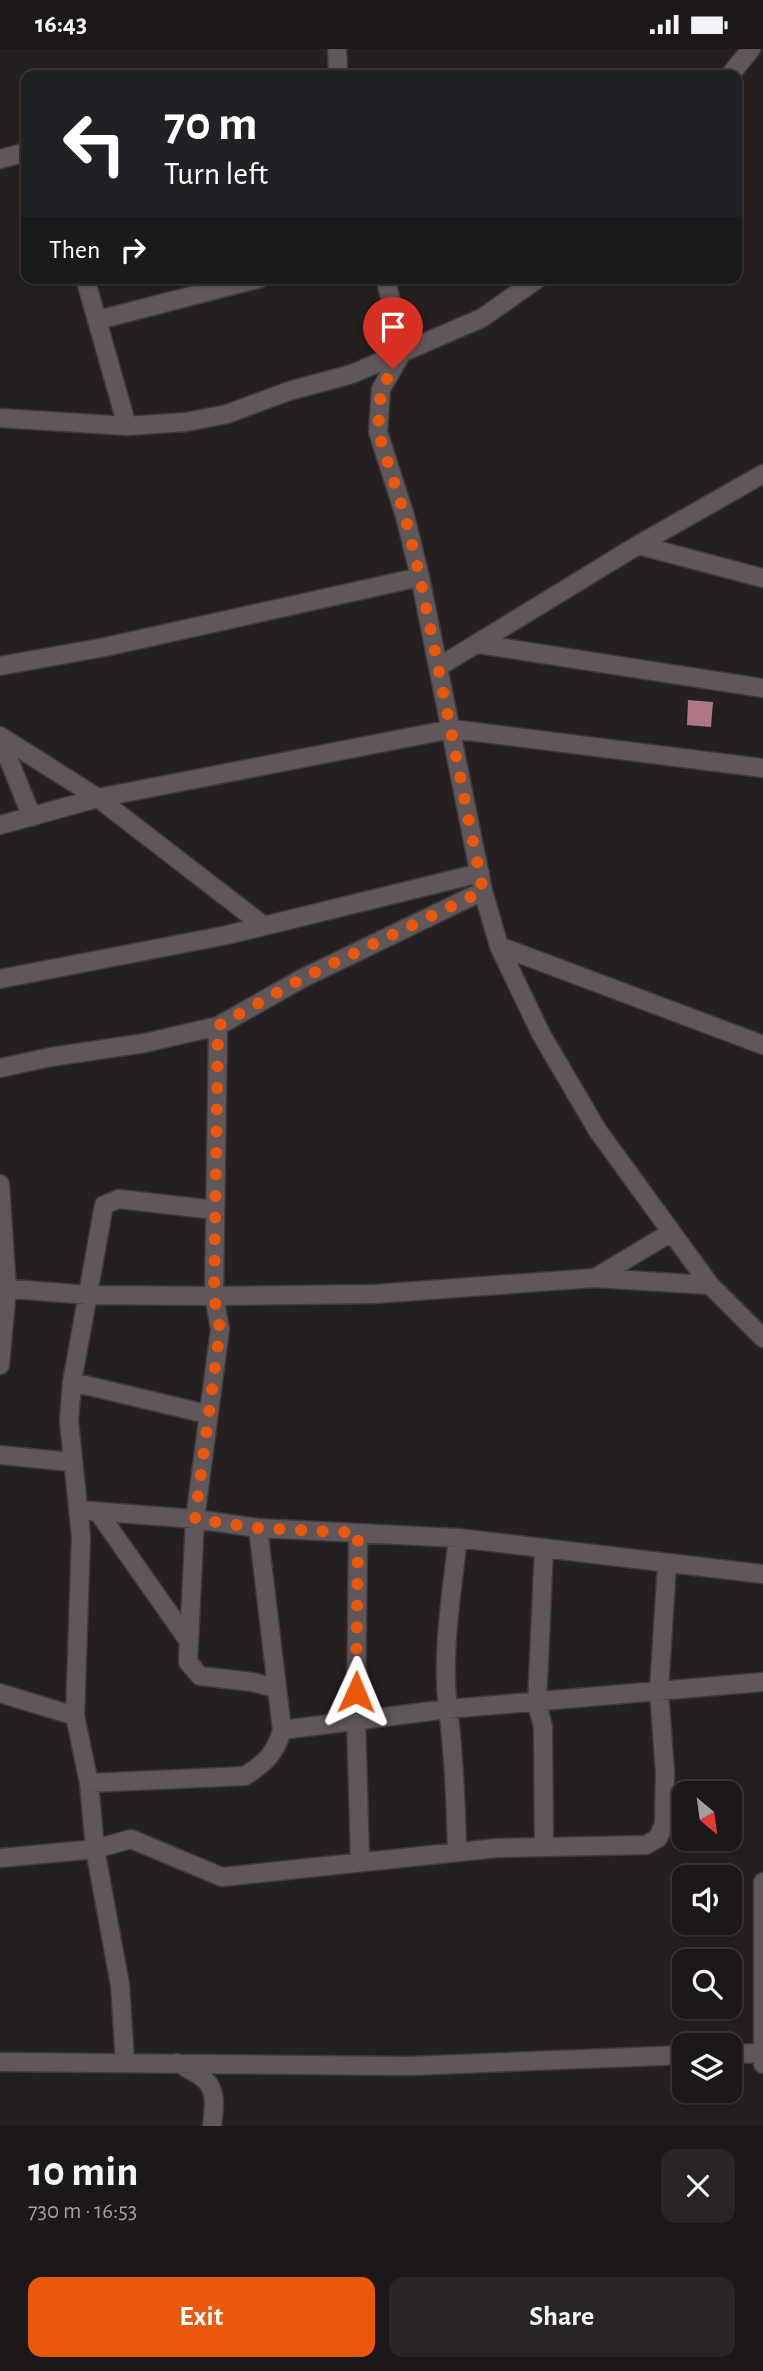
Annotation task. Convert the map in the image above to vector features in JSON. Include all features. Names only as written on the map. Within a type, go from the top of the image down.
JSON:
[{"type":"street","points":[[337,49],[338,70]]},
{"type":"street","points":[[734,70],[751,49]]},
{"type":"street","points":[[0,159],[21,153]]},
{"type":"street","points":[[87,284],[127,426]]},
{"type":"street","points":[[98,320],[238,284]]},
{"type":"street","points":[[387,284],[404,349],[381,389],[378,432],[405,516],[420,577],[482,882],[499,946],[541,1034],[598,1131],[710,1285],[763,1338]]},
{"type":"street","points":[[0,418],[127,426],[186,422],[227,414],[289,391],[352,374],[404,349],[482,318],[530,284]]},
{"type":"street","points":[[440,666],[638,545],[763,474]]},
{"type":"street","points":[[638,545],[763,578]]},
{"type":"street","points":[[0,666],[105,647],[420,577]]},
{"type":"street","points":[[478,644],[763,688]]},
{"type":"street","points":[[0,825],[97,798],[452,729],[763,768]]},
{"type":"street","points":[[0,737],[97,798],[264,926]]},
{"type":"street","points":[[0,737],[32,817]]},
{"type":"street","points":[[0,979],[482,882]]},
{"type":"street","points":[[0,1068],[51,1057],[145,1043],[218,1026],[482,882]]},
{"type":"street","points":[[499,946],[763,1045]]},
{"type":"street","points":[[218,1026],[214,1296],[220,1329],[206,1414],[195,1519],[188,1662],[200,1676],[252,1682],[275,1688]]},
{"type":"street","points":[[0,1184],[4,1289],[0,1365]]},
{"type":"street","points":[[125,2062],[120,1985],[95,1849],[89,1783],[75,1716],[81,1538],[71,1462],[69,1421],[72,1383],[104,1205],[110,1200],[215,1210]]},
{"type":"street","points":[[594,1278],[670,1233]]},
{"type":"street","points":[[4,1289],[88,1296],[214,1296],[375,1294],[594,1278],[710,1285]]},
{"type":"street","points":[[72,1383],[206,1414]]},
{"type":"street","points":[[0,1455],[71,1462]]},
{"type":"street","points":[[78,1510],[195,1519],[258,1528],[458,1538],[763,1574]]},
{"type":"street","points":[[98,1512],[188,1640]]},
{"type":"street","points":[[89,1783],[245,1776],[265,1763],[277,1749],[282,1730],[258,1528]]},
{"type":"street","points":[[358,1533],[356,1719],[360,1860]]},
{"type":"street","points":[[457,1852],[456,1766],[448,1709],[448,1625],[458,1538]]},
{"type":"street","points":[[544,1548],[537,1703],[543,1727],[544,1847]]},
{"type":"street","points":[[0,1858],[95,1849],[131,1839],[222,1877],[360,1860],[457,1852],[646,1845],[658,1838],[664,1824],[665,1772],[659,1691],[667,1563]]},
{"type":"street","points":[[282,1730],[448,1709],[763,1682]]},
{"type":"street","points":[[0,1693],[75,1716]]},
{"type":"street","points":[[742,2051],[762,2046],[763,1882]]},
{"type":"street","points":[[0,2062],[174,2061],[409,2066],[672,2055]]},
{"type":"street","points":[[174,2061],[193,2070],[216,2096],[212,2126]]},
{"type":"building","points":[[688,700],[713,702],[711,727],[687,725]]},
{"type":"route","points":[[356,1692],[358,1533],[258,1528],[195,1519],[206,1414],[220,1329],[214,1296],[218,1026],[303,978],[483,891],[440,666],[420,577],[405,516],[378,432],[381,389],[393,369]]}]
